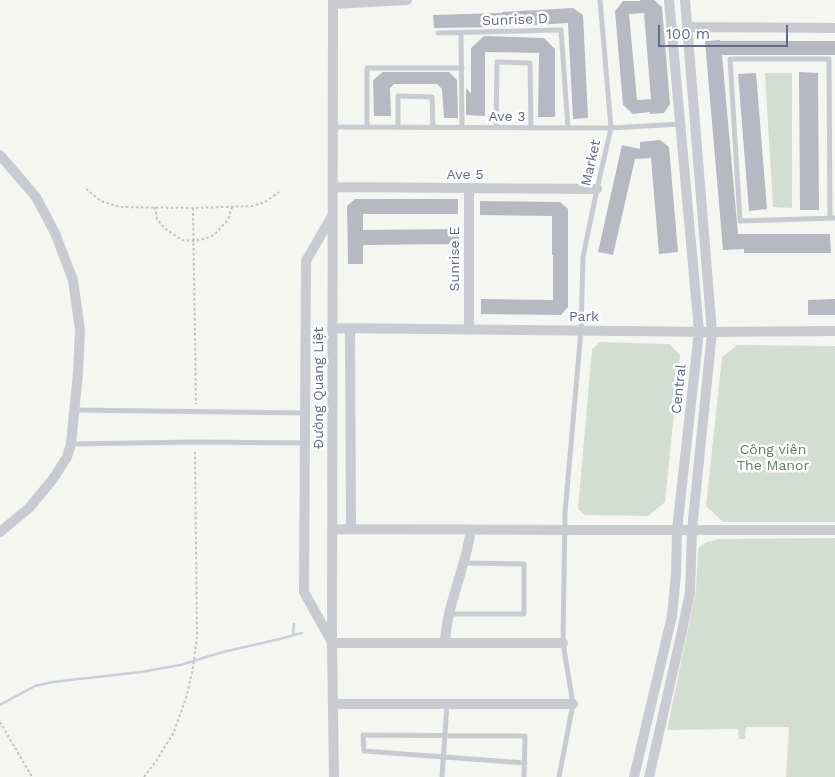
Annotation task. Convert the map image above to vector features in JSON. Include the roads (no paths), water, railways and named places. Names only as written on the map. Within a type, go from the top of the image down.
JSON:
[{"type":"street","points":[[333,2],[407,0]]},
{"type":"street","name":"Central","points":[[634,777],[672,616],[676,574],[677,530],[698,331],[669,0]]},
{"type":"street","name":"Central","points":[[648,777],[690,592],[692,530],[712,332],[685,0]]},
{"type":"street","name":"Đường Quang Liệt","points":[[333,2],[332,643],[334,777]]},
{"type":"street","points":[[687,27],[835,28]]},
{"type":"street","points":[[0,155],[36,197],[55,233],[73,280],[80,330],[71,444],[67,457],[53,479],[29,508],[0,532]]},
{"type":"street","name":"Ave 5","points":[[333,187],[597,189]]},
{"type":"street","name":"Sunrise E","points":[[469,188],[469,330]]},
{"type":"street","points":[[332,215],[306,261],[304,592],[332,643],[563,643]]},
{"type":"street","name":"Park","points":[[332,328],[712,332],[835,331]]},
{"type":"street","points":[[350,328],[350,529]]},
{"type":"street","points":[[332,529],[564,531],[835,530]]},
{"type":"street","points":[[446,643],[448,614],[464,563],[471,530]]},
{"type":"street","points":[[333,704],[573,704]]},
{"type":"lane","name":"Market","points":[[573,704],[563,643],[565,506],[581,330],[584,257],[611,128],[600,0]]},
{"type":"lane","name":"Sunrise D","points":[[438,33],[561,30],[568,128]]},
{"type":"lane","points":[[461,33],[462,128]]},
{"type":"lane","points":[[730,59],[829,59],[833,218],[740,221],[730,59]]},
{"type":"lane","points":[[496,128],[497,62],[530,63],[531,128]]},
{"type":"lane","points":[[368,127],[366,68],[462,68]]},
{"type":"lane","points":[[398,127],[398,96],[432,97],[433,128]]},
{"type":"lane","name":"Ave 3","points":[[333,127],[611,128],[681,124]]},
{"type":"lane","points":[[74,410],[305,413]]},
{"type":"lane","points":[[71,444],[305,443]]},
{"type":"lane","points":[[448,614],[524,614],[524,564],[464,563]]},
{"type":"lane","points":[[442,777],[447,704]]},
{"type":"lane","points":[[559,777],[573,704]]},
{"type":"lane","points":[[524,777],[525,763],[525,736],[363,735],[364,751],[525,763]]},
{"type":"waterway","points":[[293,635],[294,624]]},
{"type":"waterway","points":[[0,705],[35,686],[180,665],[223,652],[302,633]]},
{"type":"park label","name":"Công viên The Manor","points":[[773,458]]}]
